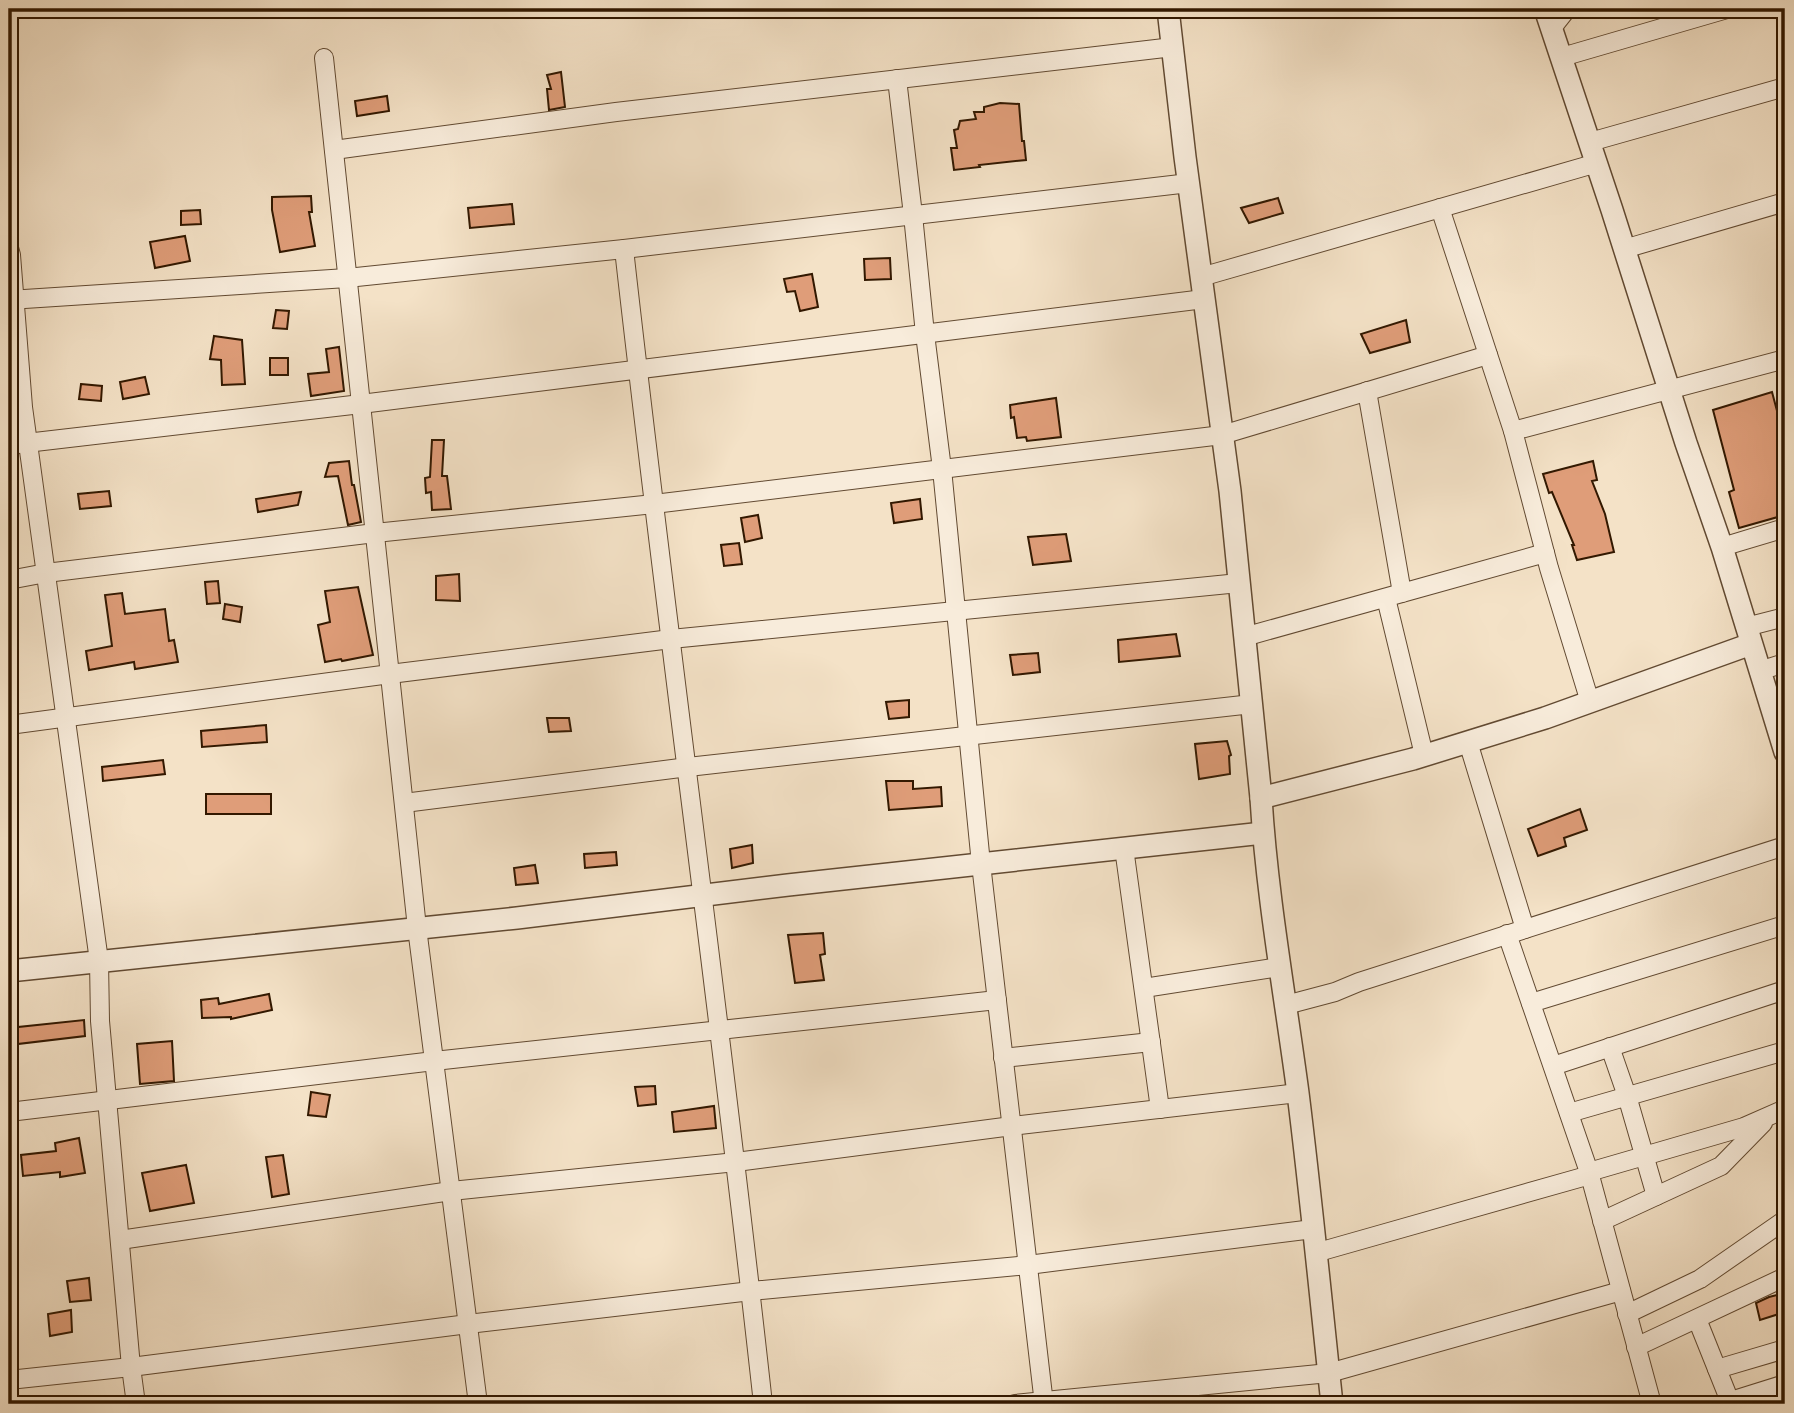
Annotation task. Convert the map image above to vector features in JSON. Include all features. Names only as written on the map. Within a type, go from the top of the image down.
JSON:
[{"type":"street","points":[[1168,9],[1222,435],[1252,704],[1263,833],[1298,1093],[1332,1404]]},
{"type":"street","points":[[1567,9],[1549,18],[1722,547],[1785,752]]},
{"type":"street","points":[[1562,57],[1727,9]]},
{"type":"street","points":[[334,150],[616,112],[1172,47]]},
{"type":"street","points":[[324,58],[417,928],[478,1404]]},
{"type":"street","points":[[897,79],[942,469],[981,864],[1044,1403]]},
{"type":"street","points":[[1590,142],[1785,87]]},
{"type":"street","points":[[1201,277],[1597,163]]},
{"type":"street","points":[[12,299],[347,278],[624,249],[1188,183]]},
{"type":"street","points":[[1624,248],[1785,202]]},
{"type":"street","points":[[1440,208],[1513,431],[1545,553],[1590,702]]},
{"type":"street","points":[[9,248],[23,407],[99,961],[100,1021],[136,1404]]},
{"type":"street","points":[[624,249],[736,1161],[763,1404]]},
{"type":"street","points":[[9,445],[1204,299]]},
{"type":"street","points":[[9,580],[46,573],[375,533],[654,504],[1222,435],[1488,355]]},
{"type":"street","points":[[1513,431],[1785,359]]},
{"type":"street","points":[[1367,391],[1394,595],[1424,755]]},
{"type":"street","points":[[1722,547],[1785,528]]},
{"type":"street","points":[[1244,637],[1545,553]]},
{"type":"street","points":[[9,725],[671,639],[1239,583]]},
{"type":"street","points":[[1261,798],[1424,755],[1590,702],[1749,636],[1785,617]]},
{"type":"street","points":[[1759,671],[1785,663]]},
{"type":"street","points":[[404,803],[688,767],[1252,704]]},
{"type":"street","points":[[1468,742],[1525,929]]},
{"type":"street","points":[[9,971],[517,918],[1263,833]]},
{"type":"street","points":[[1286,1005],[1335,992],[1359,982],[1785,846]]},
{"type":"street","points":[[1124,848],[1160,1109]]},
{"type":"street","points":[[1531,1003],[1785,926]]},
{"type":"street","points":[[1507,934],[1590,1173],[1652,1404]]},
{"type":"street","points":[[1144,988],[1279,967]]},
{"type":"street","points":[[1553,1066],[1785,990]]},
{"type":"street","points":[[9,1112],[434,1061],[997,1000]]},
{"type":"street","points":[[1003,1058],[1151,1042]]},
{"type":"street","points":[[1610,1047],[1656,1196]]},
{"type":"street","points":[[1569,1113],[1785,1051]]},
{"type":"street","points":[[120,1240],[451,1191],[736,1161],[1298,1093]]},
{"type":"street","points":[[1315,1253],[1744,1127],[1778,1112]]},
{"type":"street","points":[[1602,1220],[1721,1166],[1778,1112]]},
{"type":"street","points":[[1627,1314],[1700,1279],[1785,1220]]},
{"type":"street","points":[[9,1380],[751,1291],[1028,1265],[1313,1229]]},
{"type":"street","points":[[1636,1347],[1785,1278]]},
{"type":"street","points":[[1015,1404],[1329,1373],[1621,1292]]},
{"type":"street","points":[[1697,1319],[1727,1403],[1785,1384]]},
{"type":"street","points":[[1717,1370],[1785,1349]]},
{"type":"building","points":[[561,72],[565,107],[549,110],[547,89],[551,89],[547,75]]},
{"type":"building","points":[[387,96],[389,111],[357,116],[355,101]]},
{"type":"building","points":[[1000,103],[1019,104],[1026,160],[954,170],[951,148],[957,148],[954,130],[958,129],[960,121],[976,119],[974,112],[984,112],[984,107]]},
{"type":"building","points":[[311,196],[312,212],[309,212],[315,246],[280,252],[272,197]]},
{"type":"building","points":[[1278,198],[1283,213],[1249,223],[1241,208]]},
{"type":"building","points":[[512,204],[514,224],[470,228],[468,208]]},
{"type":"building","points":[[200,210],[201,224],[181,225],[181,211]]},
{"type":"building","points":[[185,236],[190,261],[155,268],[150,242]]},
{"type":"building","points":[[890,258],[891,279],[865,280],[864,259]]},
{"type":"building","points":[[812,274],[818,307],[800,311],[795,291],[787,292],[784,279]]},
{"type":"building","points":[[276,310],[289,311],[287,329],[273,328]]},
{"type":"building","points":[[1406,320],[1410,342],[1370,353],[1361,334]]},
{"type":"building","points":[[214,336],[242,340],[245,384],[222,385],[221,360],[210,359]]},
{"type":"building","points":[[339,347],[344,391],[311,396],[308,374],[329,372],[326,349]]},
{"type":"building","points":[[270,358],[288,358],[288,375],[270,375]]},
{"type":"building","points":[[145,377],[149,394],[123,399],[120,382]]},
{"type":"building","points":[[81,384],[102,386],[101,401],[79,399]]},
{"type":"building","points":[[1772,392],[1785,441],[1785,467],[1779,469],[1785,488],[1785,515],[1739,528],[1729,492],[1734,490],[1713,410]]},
{"type":"building","points":[[1056,398],[1061,437],[1027,441],[1026,437],[1017,438],[1010,405]]},
{"type":"building","points":[[432,440],[444,440],[442,476],[447,476],[451,509],[432,510],[431,492],[426,493],[425,478],[430,477]]},
{"type":"building","points":[[349,461],[361,522],[348,525],[338,476],[325,477],[329,463]]},
{"type":"building","points":[[1593,461],[1597,480],[1592,481],[1605,514],[1614,552],[1577,560],[1574,545],[1552,492],[1549,493],[1543,474]]},
{"type":"building","points":[[109,491],[111,506],[80,509],[78,494]]},
{"type":"building","points":[[301,492],[298,505],[258,512],[256,499]]},
{"type":"building","points":[[920,499],[922,519],[894,523],[891,503]]},
{"type":"building","points":[[758,515],[762,538],[745,542],[741,518]]},
{"type":"building","points":[[1066,534],[1071,561],[1033,565],[1028,537]]},
{"type":"building","points":[[739,543],[742,564],[724,566],[721,545]]},
{"type":"building","points":[[459,574],[460,601],[436,600],[436,576]]},
{"type":"building","points":[[218,581],[220,603],[207,604],[205,582]]},
{"type":"building","points":[[358,587],[373,655],[325,662],[318,625],[330,622],[325,591]]},
{"type":"building","points":[[122,593],[125,614],[165,609],[169,641],[174,640],[178,662],[135,669],[134,662],[89,670],[86,651],[112,646],[105,595]]},
{"type":"building","points":[[225,604],[242,607],[240,622],[223,619]]},
{"type":"building","points":[[1176,634],[1180,656],[1119,662],[1118,640]]},
{"type":"building","points":[[1038,653],[1040,672],[1013,675],[1010,655]]},
{"type":"building","points":[[909,700],[909,717],[889,719],[886,702]]},
{"type":"building","points":[[547,718],[569,718],[571,731],[549,732]]},
{"type":"building","points":[[266,725],[267,742],[202,747],[201,731]]},
{"type":"building","points":[[1227,741],[1231,755],[1230,774],[1199,779],[1195,744]]},
{"type":"building","points":[[163,760],[165,774],[103,781],[102,767]]},
{"type":"building","points":[[886,781],[913,781],[913,789],[941,787],[942,806],[889,810]]},
{"type":"building","points":[[206,794],[271,794],[271,814],[206,814]]},
{"type":"building","points":[[1580,809],[1587,830],[1564,838],[1566,846],[1538,856],[1528,829]]},
{"type":"building","points":[[752,845],[753,863],[732,868],[730,849]]},
{"type":"building","points":[[616,852],[617,865],[585,868],[584,854]]},
{"type":"building","points":[[535,865],[538,883],[516,885],[514,868]]},
{"type":"building","points":[[823,933],[825,954],[820,955],[824,980],[795,983],[788,935]]},
{"type":"building","points":[[269,994],[272,1010],[231,1019],[202,1018],[201,1000],[218,998],[219,1004]]},
{"type":"building","points":[[84,1020],[85,1036],[9,1045],[9,1028]]},
{"type":"building","points":[[172,1041],[174,1081],[140,1084],[137,1044]]},
{"type":"building","points":[[655,1086],[656,1104],[638,1106],[635,1087]]},
{"type":"building","points":[[311,1092],[330,1095],[326,1117],[308,1115]]},
{"type":"building","points":[[714,1106],[716,1128],[674,1132],[672,1112]]},
{"type":"building","points":[[79,1138],[85,1173],[60,1177],[60,1172],[23,1176],[21,1155],[56,1151],[55,1143]]},
{"type":"building","points":[[283,1155],[289,1194],[272,1197],[266,1157]]},
{"type":"building","points":[[186,1165],[194,1203],[150,1211],[142,1173]]},
{"type":"building","points":[[89,1278],[91,1300],[70,1302],[67,1281]]},
{"type":"building","points":[[1785,1293],[1785,1312],[1760,1320],[1756,1303]]},
{"type":"building","points":[[71,1310],[72,1332],[50,1336],[48,1314]]}]
